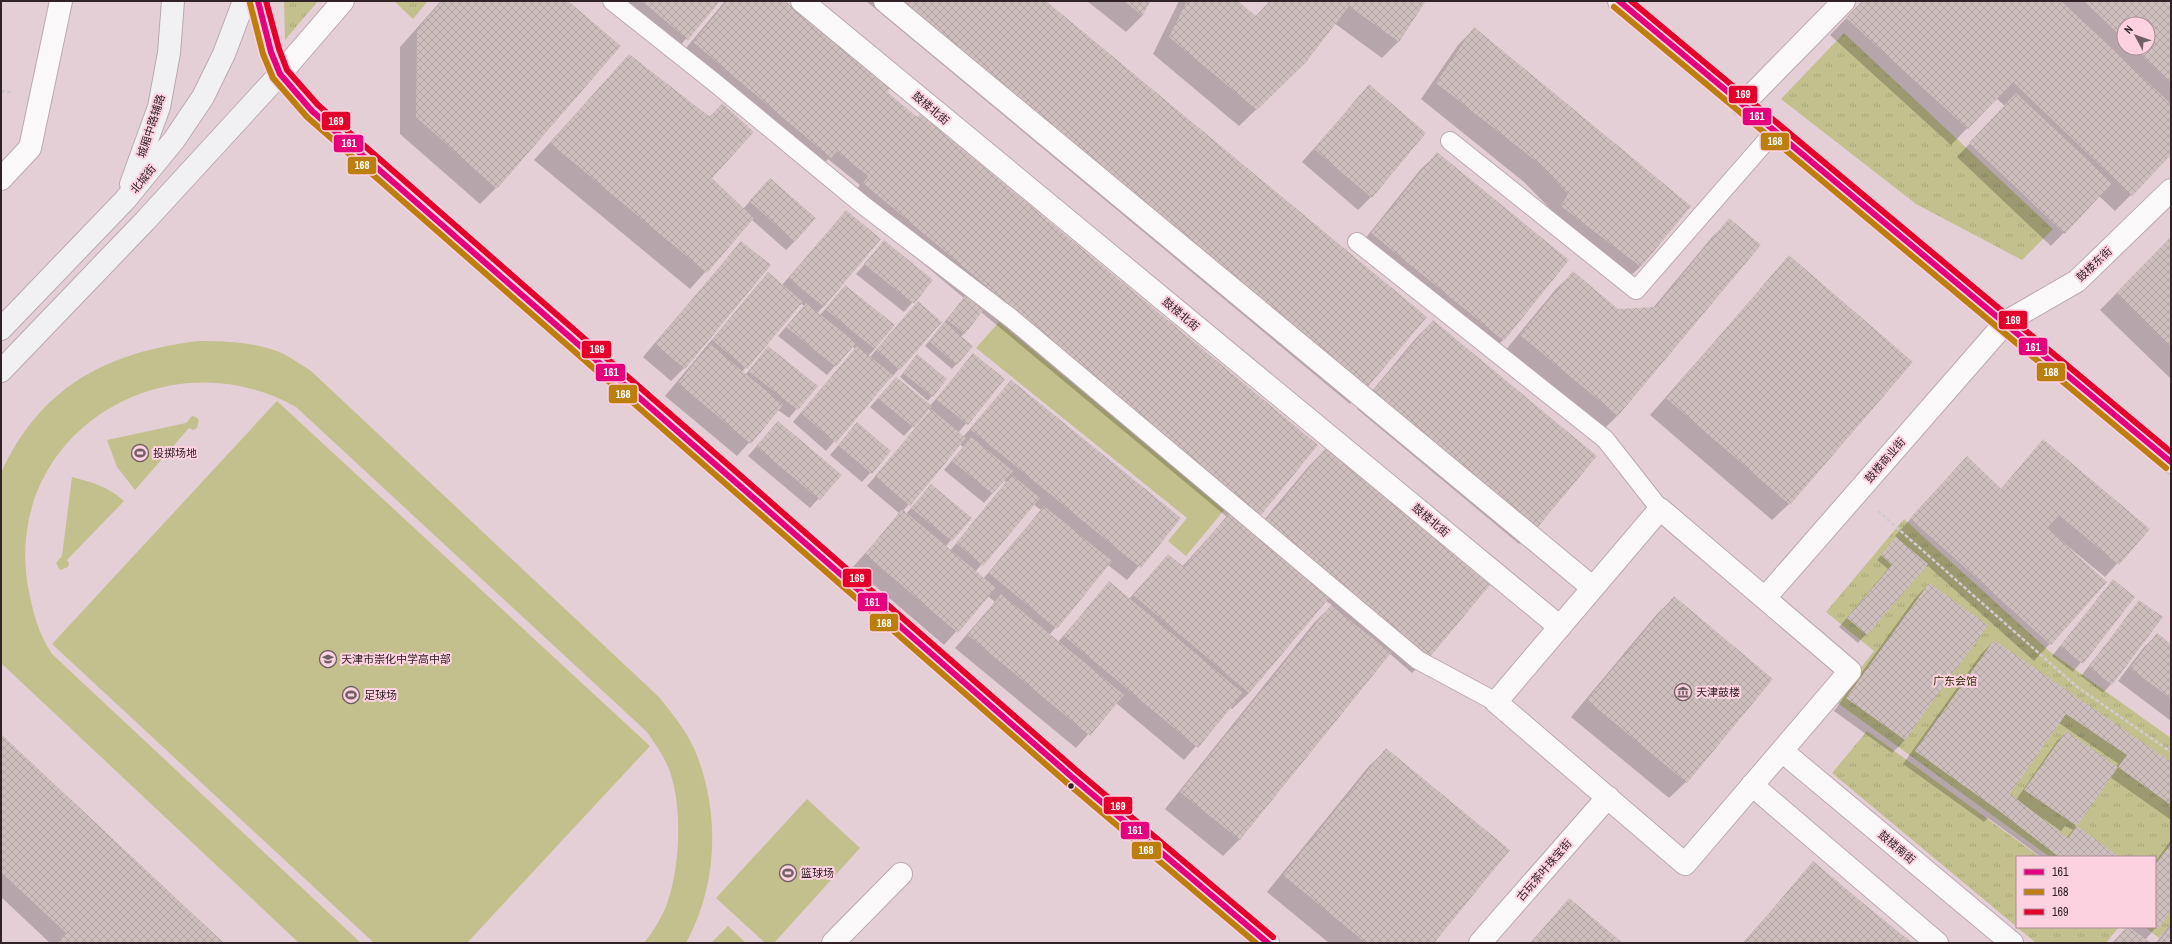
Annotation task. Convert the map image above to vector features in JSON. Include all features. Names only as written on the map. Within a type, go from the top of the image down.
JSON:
[{"type":"main road","name":"城厢中路辅路","points":[[125,200],[159,107],[169,53],[173,1]]},
{"type":"main road","name":"北城街","points":[[1,328],[125,200],[174,140],[203,97],[224,54],[244,1]]},
{"type":"main road","points":[[258,1],[270,46],[280,74],[312,111],[344,141],[1066,772],[1268,943]]},
{"type":"main road","points":[[1619,1],[1774,132],[2006,322],[2171,462]]},
{"type":"main road","points":[[1,372],[145,221],[280,74]]},
{"type":"street","points":[[1,180],[30,148],[61,1]]},
{"type":"street","points":[[280,74],[343,1]]},
{"type":"street","name":"鼓楼北街","points":[[802,1],[1560,627]]},
{"type":"street","points":[[885,1],[1593,588]]},
{"type":"street","points":[[1742,105],[1844,1]]},
{"type":"street","name":"鼓楼东街","points":[[2006,322],[2077,280],[2171,190]]},
{"type":"street","name":"鼓楼商业街","points":[[1765,598],[2006,322]]},
{"type":"street","points":[[1660,509],[1850,671],[1685,864],[1496,702],[1560,627],[1660,509]]},
{"type":"street","name":"鼓楼南街","points":[[1782,750],[2012,943]]},
{"type":"street","points":[[1752,785],[1937,943]]},
{"type":"street","name":"古玩茶叶珠宝街","points":[[1480,943],[1608,798]]},
{"type":"street","points":[[833,943],[901,874]]},
{"type":"lane","points":[[612,1],[714,82],[863,205],[1012,320],[1418,660],[1496,702]]},
{"type":"lane","points":[[1450,141],[1636,290],[1774,132]]},
{"type":"lane","points":[[1357,242],[1605,439],[1660,509]]},
{"type":"path","points":[[1857,492],[2076,686],[2171,752]]},
{"type":"green space","points":[[284,1],[318,1],[285,40]]},
{"type":"green space","points":[[394,1],[428,1],[413,19]]},
{"type":"green space","points":[[1844,33],[2053,229],[2022,260],[1916,204],[1781,99]]},
{"type":"green space","points":[[999,322],[1225,509],[1186,556],[1168,541],[1187,518],[976,348]]},
{"type":"green space","points":[[199,341],[231,342],[264,347],[284,354],[311,371],[659,697],[691,741],[705,781],[710,804],[712,852],[709,875],[704,898],[686,943],[644,943],[661,918],[670,894],[677,859],[678,841],[677,804],[670,772],[663,757],[647,732],[296,407],[246,388],[196,383],[147,392],[104,412],[67,444],[41,484],[27,532],[28,587],[37,622],[43,638],[52,654],[361,943],[299,943],[1,663],[1,473],[17,443],[36,417],[57,396],[80,378],[106,365],[135,354],[166,346]]},
{"type":"green space","name":"足球场","points":[[277,401],[650,746],[467,943],[374,943],[52,644]]},
{"type":"green space","name":"投掷场地","points":[[192,416],[199,420],[197,428],[193,430],[189,428],[135,490],[117,467],[107,440],[186,423]]},
{"type":"green space","points":[[72,477],[100,486],[112,492],[124,501],[67,560],[69,563],[68,567],[60,570],[56,563],[62,556]]},
{"type":"green space","name":"广东会馆","points":[[1904,519],[2049,651],[2171,738],[2171,923],[2159,938],[2146,928],[2156,928],[2156,856],[2049,856],[1835,701],[1874,651],[1826,612]]},
{"type":"green space","points":[[1867,731],[2039,856],[2016,856],[2016,926],[1832,773]]},
{"type":"green space","name":"篮球场","points":[[807,799],[860,848],[774,943],[765,943],[716,898]]},
{"type":"green space","points":[[728,926],[746,943],[711,943]]},
{"type":"green space","points":[[2018,928],[2118,928],[2106,943],[2036,943]]},
{"type":"building","points":[[442,1],[568,1],[621,46],[497,189],[416,117],[417,30]]},
{"type":"building","points":[[642,1],[720,1],[688,40]]},
{"type":"building","points":[[727,1],[785,1],[890,88],[887,92],[917,117],[920,114],[1318,445],[1261,515],[863,183],[868,176],[837,151],[831,158],[693,42]]},
{"type":"building","points":[[902,1],[1046,1],[1427,317],[1367,388]]},
{"type":"building","points":[[1124,1],[1150,1],[1143,16]]},
{"type":"building","points":[[1187,1],[1238,1],[1256,16],[1270,1],[1426,1],[1399,42],[1349,6],[1307,61],[1257,110],[1169,37]]},
{"type":"building","points":[[1862,1],[2061,1],[2116,52],[2116,56],[2120,56],[2171,104],[2171,155],[2132,196],[2013,82],[1968,129],[1846,18]]},
{"type":"building","points":[[2084,1],[2171,1],[2171,83],[2142,56],[2156,56],[2156,16],[2116,16],[2116,31]]},
{"type":"building","points":[[1474,27],[1691,206],[1641,267],[1561,206],[1568,194],[1541,165],[1436,83]]},
{"type":"building","points":[[629,54],[710,117],[722,103],[754,132],[712,178],[754,218],[707,273],[550,143]]},
{"type":"building","points":[[1369,84],[1426,133],[1372,198],[1314,149]]},
{"type":"building","points":[[2016,93],[2112,183],[2065,234],[1969,143]]},
{"type":"building","points":[[1437,152],[1569,260],[1504,341],[1371,233]]},
{"type":"building","points":[[770,178],[816,218],[795,242],[749,201]]},
{"type":"building","points":[[846,210],[881,239],[824,307],[789,278]]},
{"type":"building","points":[[1729,218],[1761,245],[1618,416],[1520,335],[1573,271],[1618,309],[1656,307]]},
{"type":"building","points":[[2171,237],[2171,347],[2116,293]]},
{"type":"building","points":[[884,240],[933,280],[914,304],[864,264]]},
{"type":"building","points":[[741,241],[771,265],[685,369],[655,344]]},
{"type":"building","points":[[1789,255],[1913,362],[1790,505],[1666,398]]},
{"type":"building","points":[[768,272],[803,302],[747,369],[712,340]]},
{"type":"building","points":[[845,285],[895,325],[875,349],[825,309]]},
{"type":"building","points":[[967,293],[985,308],[965,334],[947,320]]},
{"type":"building","points":[[918,301],[942,322],[900,370],[876,350]]},
{"type":"building","points":[[806,303],[856,343],[836,367],[786,327]]},
{"type":"building","points":[[1433,320],[1597,456],[1537,528],[1372,392]]},
{"type":"building","points":[[945,322],[973,346],[957,365],[929,341]]},
{"type":"building","points":[[710,344],[783,405],[751,444],[678,383]]},
{"type":"building","points":[[768,346],[818,386],[798,410],[748,371]]},
{"type":"building","points":[[857,346],[893,375],[836,443],[801,413]]},
{"type":"building","points":[[973,353],[1005,379],[968,425],[936,399]]},
{"type":"building","points":[[917,354],[947,379],[933,397],[903,373]]},
{"type":"building","points":[[896,377],[932,406],[914,428],[878,398]]},
{"type":"building","points":[[1011,380],[1181,518],[1141,568],[970,429]]},
{"type":"building","points":[[931,409],[966,438],[910,506],[875,476]]},
{"type":"building","points":[[778,421],[842,475],[820,500],[756,446]]},
{"type":"building","points":[[857,422],[891,451],[872,474],[838,445]]},
{"type":"building","points":[[971,437],[1013,471],[993,494],[952,461]]},
{"type":"building","points":[[2043,439],[2150,529],[2119,565],[2059,515],[2047,528],[2107,582],[2051,645],[1910,518],[1967,456],[2001,489]]},
{"type":"building","points":[[1326,448],[1490,585],[1430,657],[1266,520]]},
{"type":"building","points":[[1012,475],[1040,498],[983,566],[956,543]]},
{"type":"building","points":[[931,484],[972,518],[952,541],[911,508]]},
{"type":"building","points":[[1044,506],[1112,561],[1057,629],[989,573]]},
{"type":"building","points":[[902,509],[996,588],[958,633],[865,554]]},
{"type":"building","points":[[1231,511],[1331,596],[1249,693],[1133,595],[1168,554],[1184,567]]},
{"type":"building","points":[[1896,537],[1928,564],[1867,635],[1847,618],[1892,565],[1881,555]]},
{"type":"building","points":[[2113,579],[2135,597],[2083,664],[2060,646]]},
{"type":"building","points":[[1109,581],[1243,693],[1198,748],[1064,636]]},
{"type":"building","points":[[1929,583],[1988,625],[1905,740],[1846,698]]},
{"type":"building","points":[[1001,594],[1124,695],[1090,736],[968,635]]},
{"type":"building","points":[[1674,596],[1773,679],[1687,783],[1587,700]]},
{"type":"building","points":[[2139,600],[2163,617],[2112,685],[2089,667]]},
{"type":"building","points":[[1331,605],[1391,653],[1240,840],[1180,792]]},
{"type":"building","points":[[2157,633],[2171,644],[2171,699],[2130,668]]},
{"type":"building","points":[[1994,640],[2171,762],[2171,805],[2118,767],[2127,755],[2066,714],[2010,794],[2068,838],[2077,826],[2119,856],[2058,856],[1998,810],[1915,751]]},
{"type":"building","points":[[2066,731],[2118,767],[2077,826],[2024,790]]},
{"type":"building","points":[[1,734],[224,943],[56,943],[66,933],[1,872]]},
{"type":"building","points":[[1386,748],[1510,850],[1434,943],[1366,943],[1283,875]]},
{"type":"building","points":[[2171,844],[2171,911],[2158,929],[2156,928],[2156,864]]},
{"type":"building","points":[[1813,861],[1857,898],[1912,943],[1744,943]]},
{"type":"building","points":[[1569,898],[1623,943],[1531,943]]},
{"type":"building","points":[[2171,926],[2171,943],[2158,943]]},
{"type":"building","points":[[2125,928],[2130,928],[2151,943],[2113,943]]},
{"type":"transit line","name":"161","points":[[258,1],[271,52],[280,74],[312,111],[1072,777],[1268,943]]},
{"type":"transit line","name":"169","points":[[266,1],[279,49],[287,70],[318,105],[1077,771],[1273,937]]},
{"type":"transit line","name":"161","points":[[1619,1],[2171,462]]},
{"type":"transit line","name":"169","points":[[1631,1],[2171,452]]},
{"type":"transit line","name":"168","points":[[250,3],[263,54],[273,78],[307,117],[1067,783],[1256,943]]},
{"type":"transit line","name":"168","points":[[1614,7],[2166,468]]},
{"type":"place","name":"投掷场地","points":[[140,453]]},
{"type":"place","name":"天津市崇化中学高中部","points":[[328,659]]},
{"type":"place","name":"天津鼓楼","points":[[1683,692]]},
{"type":"place","name":"足球场","points":[[351,695]]},
{"type":"place","name":"篮球场","points":[[788,873]]}]
